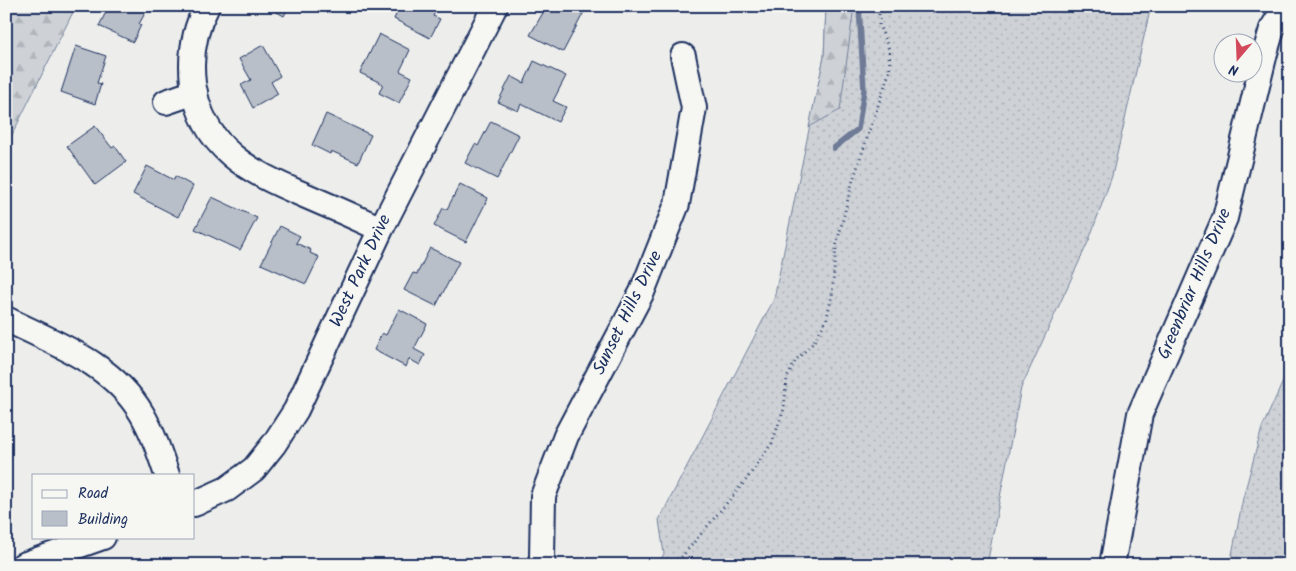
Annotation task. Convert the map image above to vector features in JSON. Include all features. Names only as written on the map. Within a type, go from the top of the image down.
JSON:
[{"type":"street","points":[[207,6],[199,25],[193,48],[192,73],[194,92],[202,116],[212,134],[237,162],[267,180],[381,228]]},
{"type":"street","name":"West Park Drive","points":[[195,504],[227,489],[260,463],[296,410],[381,228],[495,6]]},
{"type":"street","name":"Greenbriar Hills Drive","points":[[1112,565],[1140,414],[1217,239],[1231,198],[1272,29],[1286,6]]},
{"type":"street","name":"Sunset Hills Drive","points":[[544,565],[542,558],[543,496],[566,436],[642,292],[677,204],[694,108],[683,56]]},
{"type":"street","points":[[166,102],[194,92]]},
{"type":"street","points":[[6,319],[89,360],[124,390],[147,423],[167,474]]},
{"type":"street","points":[[23,565],[100,538]]},
{"type":"path","points":[[675,565],[746,480],[772,444],[784,409],[787,378],[796,360],[813,343],[826,322],[832,296],[836,246],[852,183],[890,70],[889,48],[878,25],[879,6]]},
{"type":"path","points":[[1281,565],[1288,547],[1290,532]]},
{"type":"green space","points":[[6,6],[76,6],[6,147]]},
{"type":"green space","points":[[826,6],[1151,6],[1112,176],[1089,240],[1021,388],[987,565],[657,565],[664,554],[659,520],[774,299],[824,57]]},
{"type":"green space","points":[[826,6],[854,6],[840,110],[809,127],[824,57]]},
{"type":"green space","points":[[1290,366],[1290,565],[1230,565],[1243,498],[1262,428]]},
{"type":"building","points":[[109,6],[149,6],[139,24],[141,25],[133,42],[99,26]]},
{"type":"building","points":[[266,6],[289,6],[284,16]]},
{"type":"building","points":[[400,6],[438,6],[433,16],[440,19],[430,38],[394,19]]},
{"type":"building","points":[[547,6],[586,8],[563,52],[530,35]]},
{"type":"building","points":[[379,34],[410,50],[400,71],[412,77],[399,103],[379,93],[383,84],[360,73]]},
{"type":"building","points":[[263,45],[280,76],[271,82],[278,94],[253,108],[241,85],[251,80],[239,59]]},
{"type":"building","points":[[76,46],[106,56],[97,83],[101,84],[95,104],[61,92]]},
{"type":"building","points":[[534,61],[566,76],[553,101],[566,107],[558,122],[521,104],[518,111],[498,102],[511,76],[524,83]]},
{"type":"building","points":[[326,114],[371,135],[358,163],[331,151],[330,154],[312,145]]},
{"type":"building","points":[[491,121],[519,135],[497,179],[465,163],[475,144],[478,146]]},
{"type":"building","points":[[95,126],[112,148],[115,146],[126,162],[95,185],[67,146]]},
{"type":"building","points":[[147,166],[174,180],[175,176],[193,186],[178,217],[133,194]]},
{"type":"building","points":[[460,184],[488,198],[466,242],[434,226],[443,208],[447,209]]},
{"type":"building","points":[[212,197],[257,218],[240,250],[195,229]]},
{"type":"building","points":[[280,226],[300,236],[296,243],[311,250],[310,253],[319,257],[306,284],[261,264]]},
{"type":"building","points":[[430,248],[459,262],[436,306],[404,290],[413,273],[417,274]]},
{"type":"building","points":[[399,309],[427,324],[414,349],[425,355],[420,365],[409,359],[406,367],[374,350],[382,333],[386,335]]},
{"type":"waterway","points":[[834,148],[858,129],[864,90],[859,6]]}]
